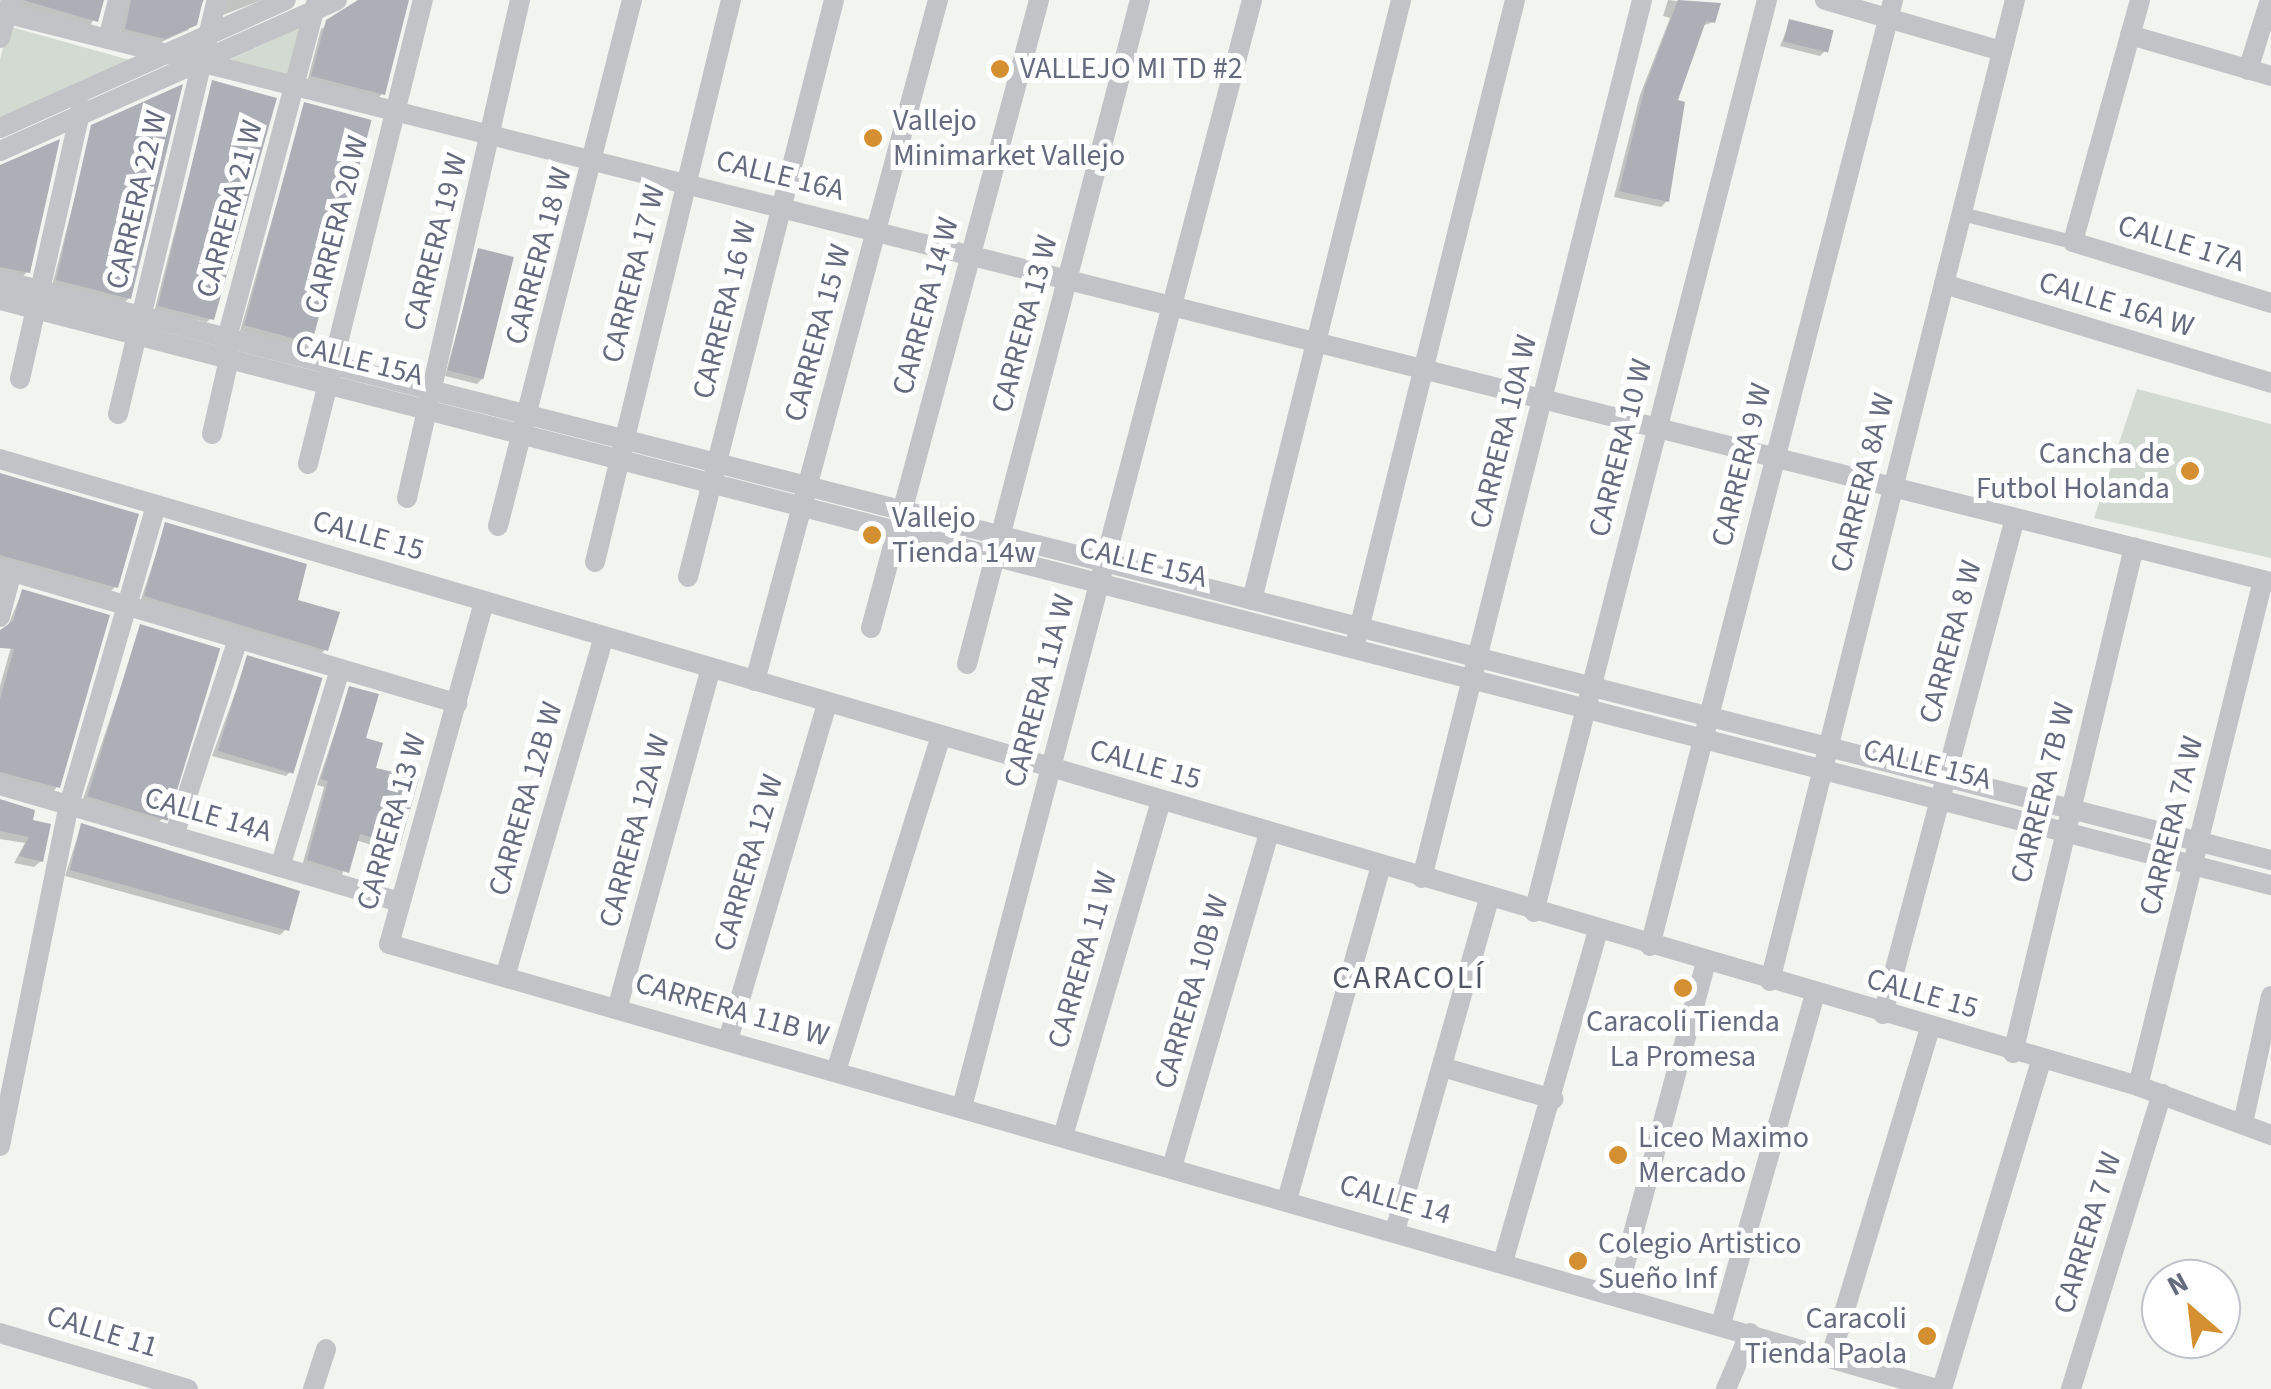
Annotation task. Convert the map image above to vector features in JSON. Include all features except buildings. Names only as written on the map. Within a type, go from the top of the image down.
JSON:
[{"type":"street","points":[[108,38],[118,0]]},
{"type":"street","name":"CARRERA 22 W","points":[[118,414],[198,61],[218,0]]},
{"type":"street","points":[[0,128],[286,0]]},
{"type":"street","points":[[0,151],[315,5],[337,0]]},
{"type":"street","name":"CARRERA 20 W","points":[[308,464],[424,0]]},
{"type":"street","name":"CARRERA 19 W","points":[[407,498],[520,0]]},
{"type":"street","name":"CARRERA 18 W","points":[[498,526],[595,161],[632,0]]},
{"type":"street","name":"CARRERA 17 W","points":[[595,562],[731,0]]},
{"type":"street","name":"CARRERA 16 W","points":[[688,577],[834,0]]},
{"type":"street","name":"CARRERA 15 W","points":[[755,682],[938,0]]},
{"type":"street","name":"CARRERA 14 W","points":[[871,628],[1039,0]]},
{"type":"street","name":"CARRERA 13 W","points":[[967,664],[1140,0]]},
{"type":"street","name":"CARRERA 11A W","points":[[962,1108],[1252,0]]},
{"type":"street","points":[[1252,600],[1402,0]]},
{"type":"street","points":[[1354,648],[1515,0]]},
{"type":"street","name":"CARRERA 10A W","points":[[1422,878],[1642,0]]},
{"type":"street","name":"CARRERA 10 W","points":[[1534,912],[1767,0]]},
{"type":"street","points":[[1825,0],[1890,9],[2002,52]]},
{"type":"street","name":"CARRERA 8A W","points":[[1770,980],[2015,0]]},
{"type":"street","points":[[1962,214],[2073,242],[2140,0]]},
{"type":"street","points":[[2248,70],[2270,0]]},
{"type":"street","name":"CARRERA 21 W","points":[[212,434],[228,348],[315,5]]},
{"type":"street","points":[[0,38],[6,8]]},
{"type":"street","name":"CALLE 16A","points":[[6,8],[293,86],[1545,399]]},
{"type":"street","name":"CARRERA 9 W","points":[[1650,946],[1890,9]]},
{"type":"street","points":[[2130,34],[2271,76]]},
{"type":"street","points":[[20,379],[87,89]]},
{"type":"street","name":"CALLE 17A","points":[[2073,242],[2271,303]]},
{"type":"street","name":"CALLE 15A","points":[[0,280],[38,300],[900,521],[1102,572],[1228,594],[2271,860]]},
{"type":"street","name":"CALLE 16A W","points":[[1944,284],[2271,382]]},
{"type":"street","name":"CALLE 15A","points":[[0,300],[38,300]]},
{"type":"street","points":[[1545,399],[2267,581]]},
{"type":"street","name":"CALLE 15","points":[[0,458],[2013,1053],[2138,1086],[2271,1134]]},
{"type":"street","points":[[0,1146],[69,806],[156,505]]},
{"type":"street","name":"CARRERA 8 W","points":[[1883,1014],[2015,518]]},
{"type":"street","name":"CARRERA 7B W","points":[[2013,1053],[2063,831],[2134,547]]},
{"type":"street","points":[[0,617],[6,570],[458,703]]},
{"type":"street","name":"CALLE 15A","points":[[1102,572],[1223,615],[2271,885]]},
{"type":"street","name":"CARRERA 7A W","points":[[2138,1086],[2267,581]]},
{"type":"street","points":[[1223,615],[1228,594]]},
{"type":"street","name":"CARRERA 13 W","points":[[389,944],[484,602]]},
{"type":"street","name":"CARRERA 12B W","points":[[505,977],[604,637]]},
{"type":"street","points":[[174,836],[238,638]]},
{"type":"street","name":"CARRERA 12A W","points":[[617,1009],[711,668]]},
{"type":"street","points":[[280,867],[340,670]]},
{"type":"street","name":"CARRERA 12 W","points":[[728,1040],[827,703]]},
{"type":"street","name":"CARRERA 11B W","points":[[389,944],[836,1071],[941,736]]},
{"type":"street","name":"CALLE 14A","points":[[0,786],[400,902]]},
{"type":"street","name":"CARRERA 11 W","points":[[1063,1136],[1161,801]]},
{"type":"street","name":"CARRERA 10B W","points":[[1172,1167],[1269,833]]},
{"type":"street","points":[[1287,1200],[1380,866]]},
{"type":"street","points":[[1395,1231],[1489,898]]},
{"type":"street","points":[[1503,1262],[1553,1099],[1598,930]]},
{"type":"street","points":[[1616,1294],[1706,962]]},
{"type":"street","points":[[1721,1324],[1815,994]]},
{"type":"street","points":[[2243,1122],[2271,996]]},
{"type":"street","points":[[1831,1356],[1930,1028]]},
{"type":"street","points":[[1939,1389],[2041,1061]]},
{"type":"street","points":[[1442,1066],[1553,1099]]},
{"type":"street","name":"CALLE 14","points":[[836,1071],[1939,1389]]},
{"type":"street","name":"CARRERA 7 W","points":[[2070,1389],[2162,1094]]},
{"type":"street","name":"CALLE 11","points":[[0,1333],[182,1388]]},
{"type":"street","points":[[1726,1389],[1750,1333]]},
{"type":"street","points":[[313,1389],[326,1349]]},
{"type":"shaded area","points":[[304,25],[288,79],[227,61]]},
{"type":"shaded area","points":[[8,26],[133,61],[0,119],[0,60]]},
{"type":"shaded area","name":"Cancha de Futbol Holanda","points":[[2137,389],[2271,424],[2271,558],[2094,518]]},
{"type":"place","name":"VALLEJO MI TD #2","points":[[1000,69]]},
{"type":"place","name":"Vallejo Minimarket Vallejo","points":[[873,138]]},
{"type":"place","name":"Cancha de Futbol Holanda","points":[[2190,471]]},
{"type":"place","name":"Vallejo Tienda 14w","points":[[872,535]]},
{"type":"place","name":"Caracoli Tienda La Promesa","points":[[1683,988]]},
{"type":"place","name":"Liceo Maximo Mercado","points":[[1618,1155]]},
{"type":"place","name":"Colegio Artistico Sueño Inf","points":[[1578,1261]]},
{"type":"place","name":"Caracoli Tienda Paola","points":[[1927,1336]]},
{"type":"district","name":"CARACOLÍ","points":[[1409,978]]}]
